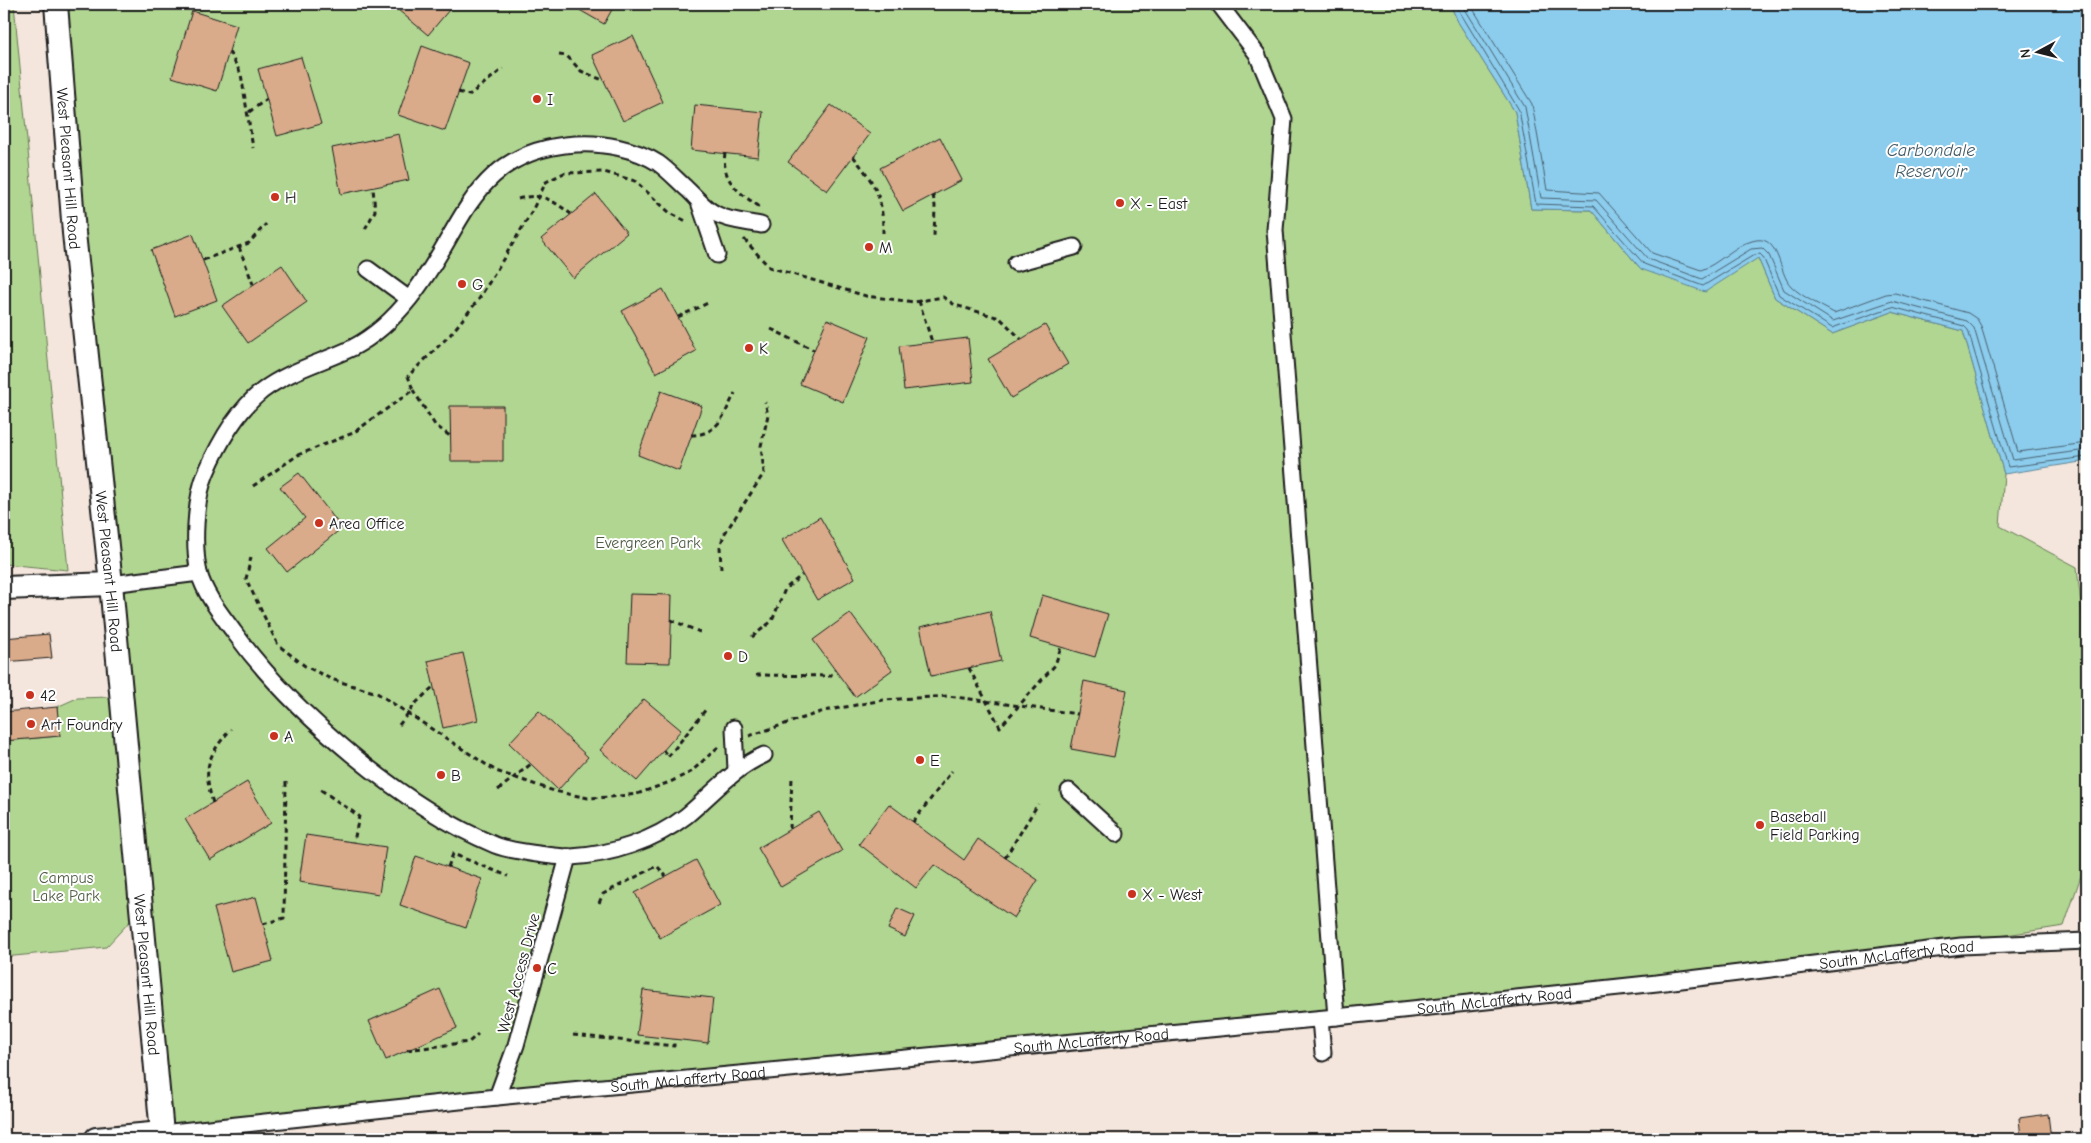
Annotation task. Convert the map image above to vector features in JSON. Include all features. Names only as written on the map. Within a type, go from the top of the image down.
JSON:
[{"type":"street","name":"West Pleasant Hill Road","points":[[56,4],[74,233],[111,584],[162,1136]]},
{"type":"street","points":[[1219,4],[1257,54],[1284,119],[1276,230],[1336,1017]]},
{"type":"street","points":[[761,225],[717,215],[658,163],[627,151],[602,145],[580,143],[552,146],[497,171],[482,185],[456,223],[427,275],[409,300],[382,328],[355,346],[287,376],[262,390],[241,411],[217,451],[202,485],[196,529],[199,573],[210,599],[249,653],[281,688],[352,754],[418,805],[499,847],[568,857],[612,850],[649,838],[683,818],[749,760],[764,755]]},
{"type":"street","points":[[698,198],[717,255]]},
{"type":"street","points":[[1016,263],[1074,247]]},
{"type":"street","points":[[368,269],[409,300]]},
{"type":"street","points":[[4,588],[111,584],[199,573]]},
{"type":"street","points":[[734,735],[736,770]]},
{"type":"street","points":[[1069,791],[1116,834]]},
{"type":"street","name":"West Access Drive","points":[[497,1097],[516,1045],[568,857]]},
{"type":"street","name":"South McLafferty Road","points":[[96,1139],[162,1136],[497,1097],[1320,1019],[1538,994],[1658,983],[1961,946],[2087,942]]},
{"type":"street","points":[[1320,1019],[1323,1053]]},
{"type":"path","points":[[229,52],[241,74],[249,112],[253,148]]},
{"type":"path","points":[[559,55],[567,56],[581,72],[605,81]]},
{"type":"path","points":[[458,92],[469,95],[503,69]]},
{"type":"path","points":[[249,112],[266,99]]},
{"type":"path","points":[[725,153],[723,166],[731,182],[742,195],[763,209]]},
{"type":"path","points":[[853,156],[873,182],[883,209],[883,233]]},
{"type":"path","points":[[450,436],[435,425],[413,390],[408,376],[450,335],[479,299],[530,215],[538,195],[546,182],[564,172],[604,172],[635,181],[670,213],[691,224],[708,226]]},
{"type":"path","points":[[365,229],[375,211],[373,188]]},
{"type":"path","points":[[518,199],[538,195],[553,201],[571,214]]},
{"type":"path","points":[[934,195],[936,206],[934,237]]},
{"type":"path","points":[[203,260],[249,243],[266,224]]},
{"type":"path","points":[[740,235],[769,267],[866,296],[919,301],[943,297],[954,305],[986,312],[1000,318],[1021,339]]},
{"type":"path","points":[[239,247],[253,284]]},
{"type":"path","points":[[919,301],[932,342]]},
{"type":"path","points":[[678,317],[708,304]]},
{"type":"path","points":[[771,329],[814,350]]},
{"type":"path","points":[[253,486],[298,455],[353,433],[413,390]]},
{"type":"path","points":[[692,435],[703,435],[714,430],[735,393]]},
{"type":"path","points":[[721,569],[720,546],[725,533],[764,473],[761,446],[768,415],[766,402]]},
{"type":"path","points":[[251,557],[246,579],[278,645],[305,666],[331,679],[377,693],[496,771],[554,791],[588,798],[637,794],[670,782],[691,772],[734,735],[756,733],[824,711],[883,700],[948,696],[1078,714]]},
{"type":"path","points":[[752,636],[772,620],[784,589],[802,575]]},
{"type":"path","points":[[672,620],[700,632]]},
{"type":"path","points":[[969,668],[1000,727],[1017,705],[1055,665],[1061,647]]},
{"type":"path","points":[[756,675],[816,678],[830,676],[835,670]]},
{"type":"path","points":[[399,725],[434,686]]},
{"type":"path","points":[[664,750],[668,756],[707,708]]},
{"type":"path","points":[[213,803],[207,784],[207,764],[213,749],[231,729]]},
{"type":"path","points":[[498,790],[531,764]]},
{"type":"path","points":[[913,822],[952,771]]},
{"type":"path","points":[[790,829],[792,777]]},
{"type":"path","points":[[263,924],[284,918],[286,782]]},
{"type":"path","points":[[321,790],[359,816],[354,842]]},
{"type":"path","points":[[1005,858],[1038,804]]},
{"type":"path","points":[[448,868],[453,854],[508,876]]},
{"type":"path","points":[[599,903],[603,894],[657,866],[666,876]]},
{"type":"path","points":[[407,1050],[469,1042],[478,1034]]},
{"type":"path","points":[[573,1035],[674,1046],[674,1039]]},
{"type":"green space","points":[[4,4],[14,4],[68,570],[4,564]]},
{"type":"green space","name":"Evergreen Park","points":[[67,4],[1450,4],[1458,22],[1515,112],[1531,209],[1591,210],[1641,269],[1758,258],[1775,298],[1832,334],[1892,312],[1963,331],[2004,474],[2000,526],[2077,567],[2087,661],[2087,858],[2064,926],[1865,957],[162,1133],[74,233]]},
{"type":"green space","name":"Campus Lake Park","points":[[111,697],[132,919],[106,947],[4,957],[4,741],[59,736],[57,707],[77,698]]},
{"type":"water","name":"Carbondale Reservoir","points":[[1450,4],[2087,4],[2087,461],[2004,474],[1963,331],[1892,312],[1832,334],[1775,298],[1758,258],[1705,292],[1641,269],[1591,210],[1531,209],[1515,112],[1458,22]]},
{"type":"building","points":[[391,4],[454,4],[428,35]]},
{"type":"building","points":[[569,4],[615,4],[604,24]]},
{"type":"building","points":[[192,11],[237,25],[217,91],[172,77]]},
{"type":"building","points":[[633,36],[663,102],[623,121],[592,55]]},
{"type":"building","points":[[422,46],[469,63],[445,131],[398,115]]},
{"type":"building","points":[[301,57],[321,124],[277,136],[258,69]]},
{"type":"building","points":[[695,105],[763,112],[758,157],[691,150]]},
{"type":"building","points":[[831,105],[870,134],[827,191],[788,162]]},
{"type":"building","points":[[399,134],[409,180],[341,194],[332,148]]},
{"type":"building","points":[[940,137],[962,180],[903,211],[880,168]]},
{"type":"building","points":[[596,194],[627,233],[573,278],[541,239]]},
{"type":"building","points":[[193,234],[217,300],[175,316],[151,250]]},
{"type":"building","points":[[282,265],[307,302],[248,343],[222,306]]},
{"type":"building","points":[[663,289],[696,351],[656,373],[622,311]]},
{"type":"building","points":[[827,319],[870,337],[843,402],[800,384]]},
{"type":"building","points":[[1045,325],[1068,364],[1011,398],[988,359]]},
{"type":"building","points":[[968,338],[973,382],[904,390],[899,346]]},
{"type":"building","points":[[661,391],[702,406],[679,471],[638,455]]},
{"type":"building","points":[[450,406],[503,406],[503,461],[451,461]]},
{"type":"building","name":"Area Office","points":[[299,473],[342,528],[287,572],[268,548],[305,518],[280,487]]},
{"type":"building","points":[[820,517],[855,578],[817,600],[782,540]]},
{"type":"building","points":[[630,594],[672,595],[670,663],[627,662]]},
{"type":"building","points":[[1042,595],[1108,614],[1095,657],[1030,638]]},
{"type":"building","points":[[990,611],[1001,661],[931,676],[920,627]]},
{"type":"building","points":[[850,613],[892,670],[855,697],[813,640]]},
{"type":"building","points":[[49,634],[52,658],[4,662],[4,638]]},
{"type":"building","points":[[463,653],[478,720],[443,728],[428,661]]},
{"type":"building","points":[[1084,681],[1127,690],[1114,757],[1071,749]]},
{"type":"building","points":[[644,699],[681,730],[637,781],[600,750]]},
{"type":"building","name":"Art Foundry","points":[[57,707],[60,736],[4,741],[4,712]]},
{"type":"building","points":[[539,711],[588,757],[558,790],[509,743]]},
{"type":"building","points":[[247,782],[271,823],[210,860],[185,819]]},
{"type":"building","points":[[889,804],[964,860],[978,839],[1038,880],[1014,918],[934,865],[916,888],[859,844]]},
{"type":"building","points":[[819,812],[842,851],[781,887],[758,848]]},
{"type":"building","points":[[306,835],[386,847],[379,894],[299,882]]},
{"type":"building","points":[[416,856],[482,879],[466,928],[400,905]]},
{"type":"building","points":[[696,860],[720,905],[660,938],[635,893]]},
{"type":"building","points":[[256,897],[273,961],[231,972],[214,908]]},
{"type":"building","points":[[897,908],[915,916],[905,937],[888,929]]},
{"type":"building","points":[[440,989],[457,1028],[386,1060],[369,1021]]},
{"type":"building","points":[[643,990],[713,998],[708,1043],[637,1035]]},
{"type":"building","points":[[2048,1114],[2051,1139],[2021,1139],[2019,1118]]},
{"type":"place","name":"I","points":[[537,99]]},
{"type":"place","name":"H","points":[[275,197]]},
{"type":"place","name":"X - East","points":[[1120,203]]},
{"type":"place","name":"M","points":[[869,247]]},
{"type":"place","name":"G","points":[[462,284]]},
{"type":"place","name":"K","points":[[749,348]]},
{"type":"place","name":"Area Office","points":[[319,523]]},
{"type":"place","name":"D","points":[[728,656]]},
{"type":"place","name":"42","points":[[30,695]]},
{"type":"place","name":"Art Foundry","points":[[31,724]]},
{"type":"place","name":"A","points":[[274,736]]},
{"type":"place","name":"E","points":[[920,760]]},
{"type":"place","name":"B","points":[[441,775]]},
{"type":"place","name":"Baseball Field Parking","points":[[1760,825]]},
{"type":"place","name":"X - West","points":[[1132,894]]},
{"type":"place","name":"C","points":[[537,968]]}]
